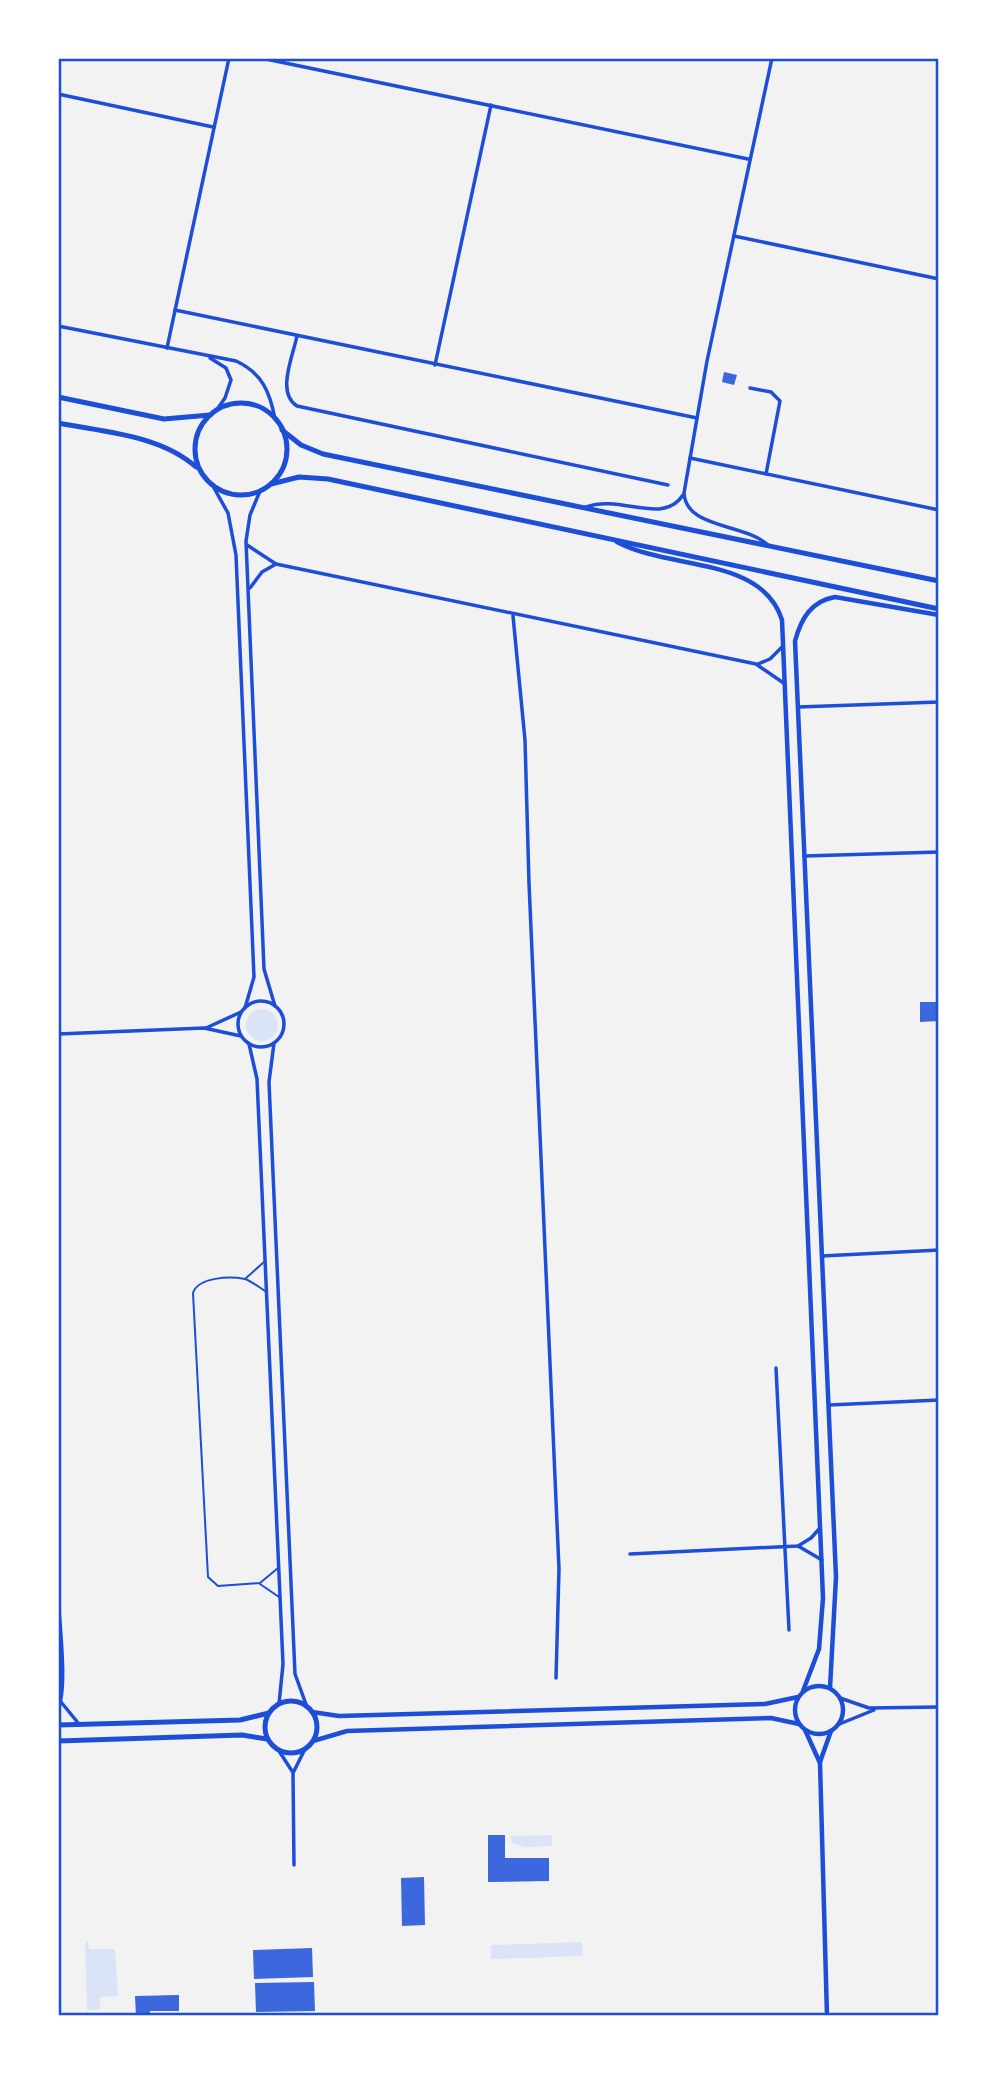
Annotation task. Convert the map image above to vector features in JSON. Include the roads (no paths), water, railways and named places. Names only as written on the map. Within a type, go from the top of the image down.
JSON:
[{"type":"main road","points":[[58,397],[164,419],[210,415]]},
{"type":"main road","points":[[199,469],[195,444],[200,429],[216,411],[244,403],[264,410],[275,419],[282,430],[301,444],[323,454],[939,582]]},
{"type":"main road","points":[[58,423],[155,443],[178,453],[199,469],[214,488],[237,495],[260,491],[271,484],[299,477],[328,480],[939,609]]},
{"type":"main road","points":[[271,484],[281,471],[286,455],[282,430]]},
{"type":"main road","points":[[58,1725],[240,1720],[269,1713],[279,1704],[290,1701],[307,1707],[316,1724],[313,1741],[305,1749],[295,1753],[279,1751],[267,1739],[242,1735],[58,1741]]},
{"type":"main road","points":[[267,1739],[265,1726],[269,1713]]},
{"type":"street","points":[[167,348],[229,58]]},
{"type":"street","points":[[261,58],[748,159]]},
{"type":"street","points":[[769,546],[748,532],[697,517],[687,508],[684,494],[748,159],[772,58]]},
{"type":"street","points":[[58,94],[214,127]]},
{"type":"street","points":[[435,365],[491,105]]},
{"type":"street","points":[[734,236],[939,279]]},
{"type":"street","points":[[175,310],[697,418]]},
{"type":"street","points":[[58,326],[236,361],[255,372],[269,391],[275,419]]},
{"type":"street","points":[[297,336],[286,390],[289,400],[297,406],[668,485]]},
{"type":"street","points":[[208,357],[226,368],[231,380],[225,398],[216,411]]},
{"type":"street","points":[[750,388],[771,392],[780,401],[766,474]]},
{"type":"street","points":[[690,458],[939,510]]},
{"type":"street","points":[[214,488],[232,526],[236,555],[254,976],[238,1023],[241,1036],[249,1044],[257,1079],[283,1678],[279,1704]]},
{"type":"street","points":[[260,491],[250,515],[247,545],[248,592],[264,969],[284,1025],[274,1043],[269,1072],[295,1674],[307,1707]]},
{"type":"street","points":[[585,508],[618,502],[663,510],[675,505],[684,494]]},
{"type":"street","points":[[610,538],[644,554],[735,574],[756,583],[767,592],[779,611],[785,644],[823,1598],[819,1649],[794,1711],[820,1763]]},
{"type":"street","points":[[247,545],[276,564],[756,664],[786,685]]},
{"type":"street","points":[[248,592],[256,578],[276,564]]},
{"type":"street","points":[[830,1688],[836,1577],[820,1256],[796,641],[807,612],[819,601],[835,597],[939,615]]},
{"type":"street","points":[[513,615],[525,740],[529,894],[559,1569],[556,1678]]},
{"type":"street","points":[[756,664],[775,655],[785,644]]},
{"type":"street","points":[[798,707],[939,702]]},
{"type":"street","points":[[804,856],[939,852]]},
{"type":"street","points":[[205,1028],[263,1001],[275,1006]]},
{"type":"street","points":[[58,1034],[205,1028],[241,1036]]},
{"type":"street","points":[[249,1044],[266,1047],[274,1043]]},
{"type":"street","points":[[820,1256],[939,1250]]},
{"type":"street","points":[[776,1368],[789,1630]]},
{"type":"street","points":[[827,1405],[939,1400]]},
{"type":"street","points":[[798,1546],[811,1538],[821,1527]]},
{"type":"street","points":[[630,1554],[798,1546],[822,1560]]},
{"type":"street","points":[[58,1594],[61,1702],[58,1709]]},
{"type":"street","points":[[803,1691],[816,1686],[830,1688],[840,1698],[859,1706],[939,1707]]},
{"type":"street","points":[[312,1712],[339,1716],[765,1704],[798,1697]]},
{"type":"street","points":[[827,2016],[820,1763],[832,1730],[843,1712],[840,1698]]},
{"type":"street","points":[[61,1702],[79,1724]]},
{"type":"street","points":[[837,1725],[880,1708]]},
{"type":"street","points":[[313,1741],[347,1731],[771,1718],[799,1724]]},
{"type":"street","points":[[804,1730],[818,1734],[832,1730]]},
{"type":"street","points":[[294,1865],[293,1773],[305,1749]]},
{"type":"street","points":[[279,1751],[293,1773]]},
{"type":"lane","points":[[245,1279],[264,1261]]},
{"type":"lane","points":[[266,1292],[245,1279],[203,1281],[196,1285],[193,1293],[208,1577],[218,1586],[260,1583],[279,1567]]},
{"type":"lane","points":[[260,1583],[280,1598]]}]
